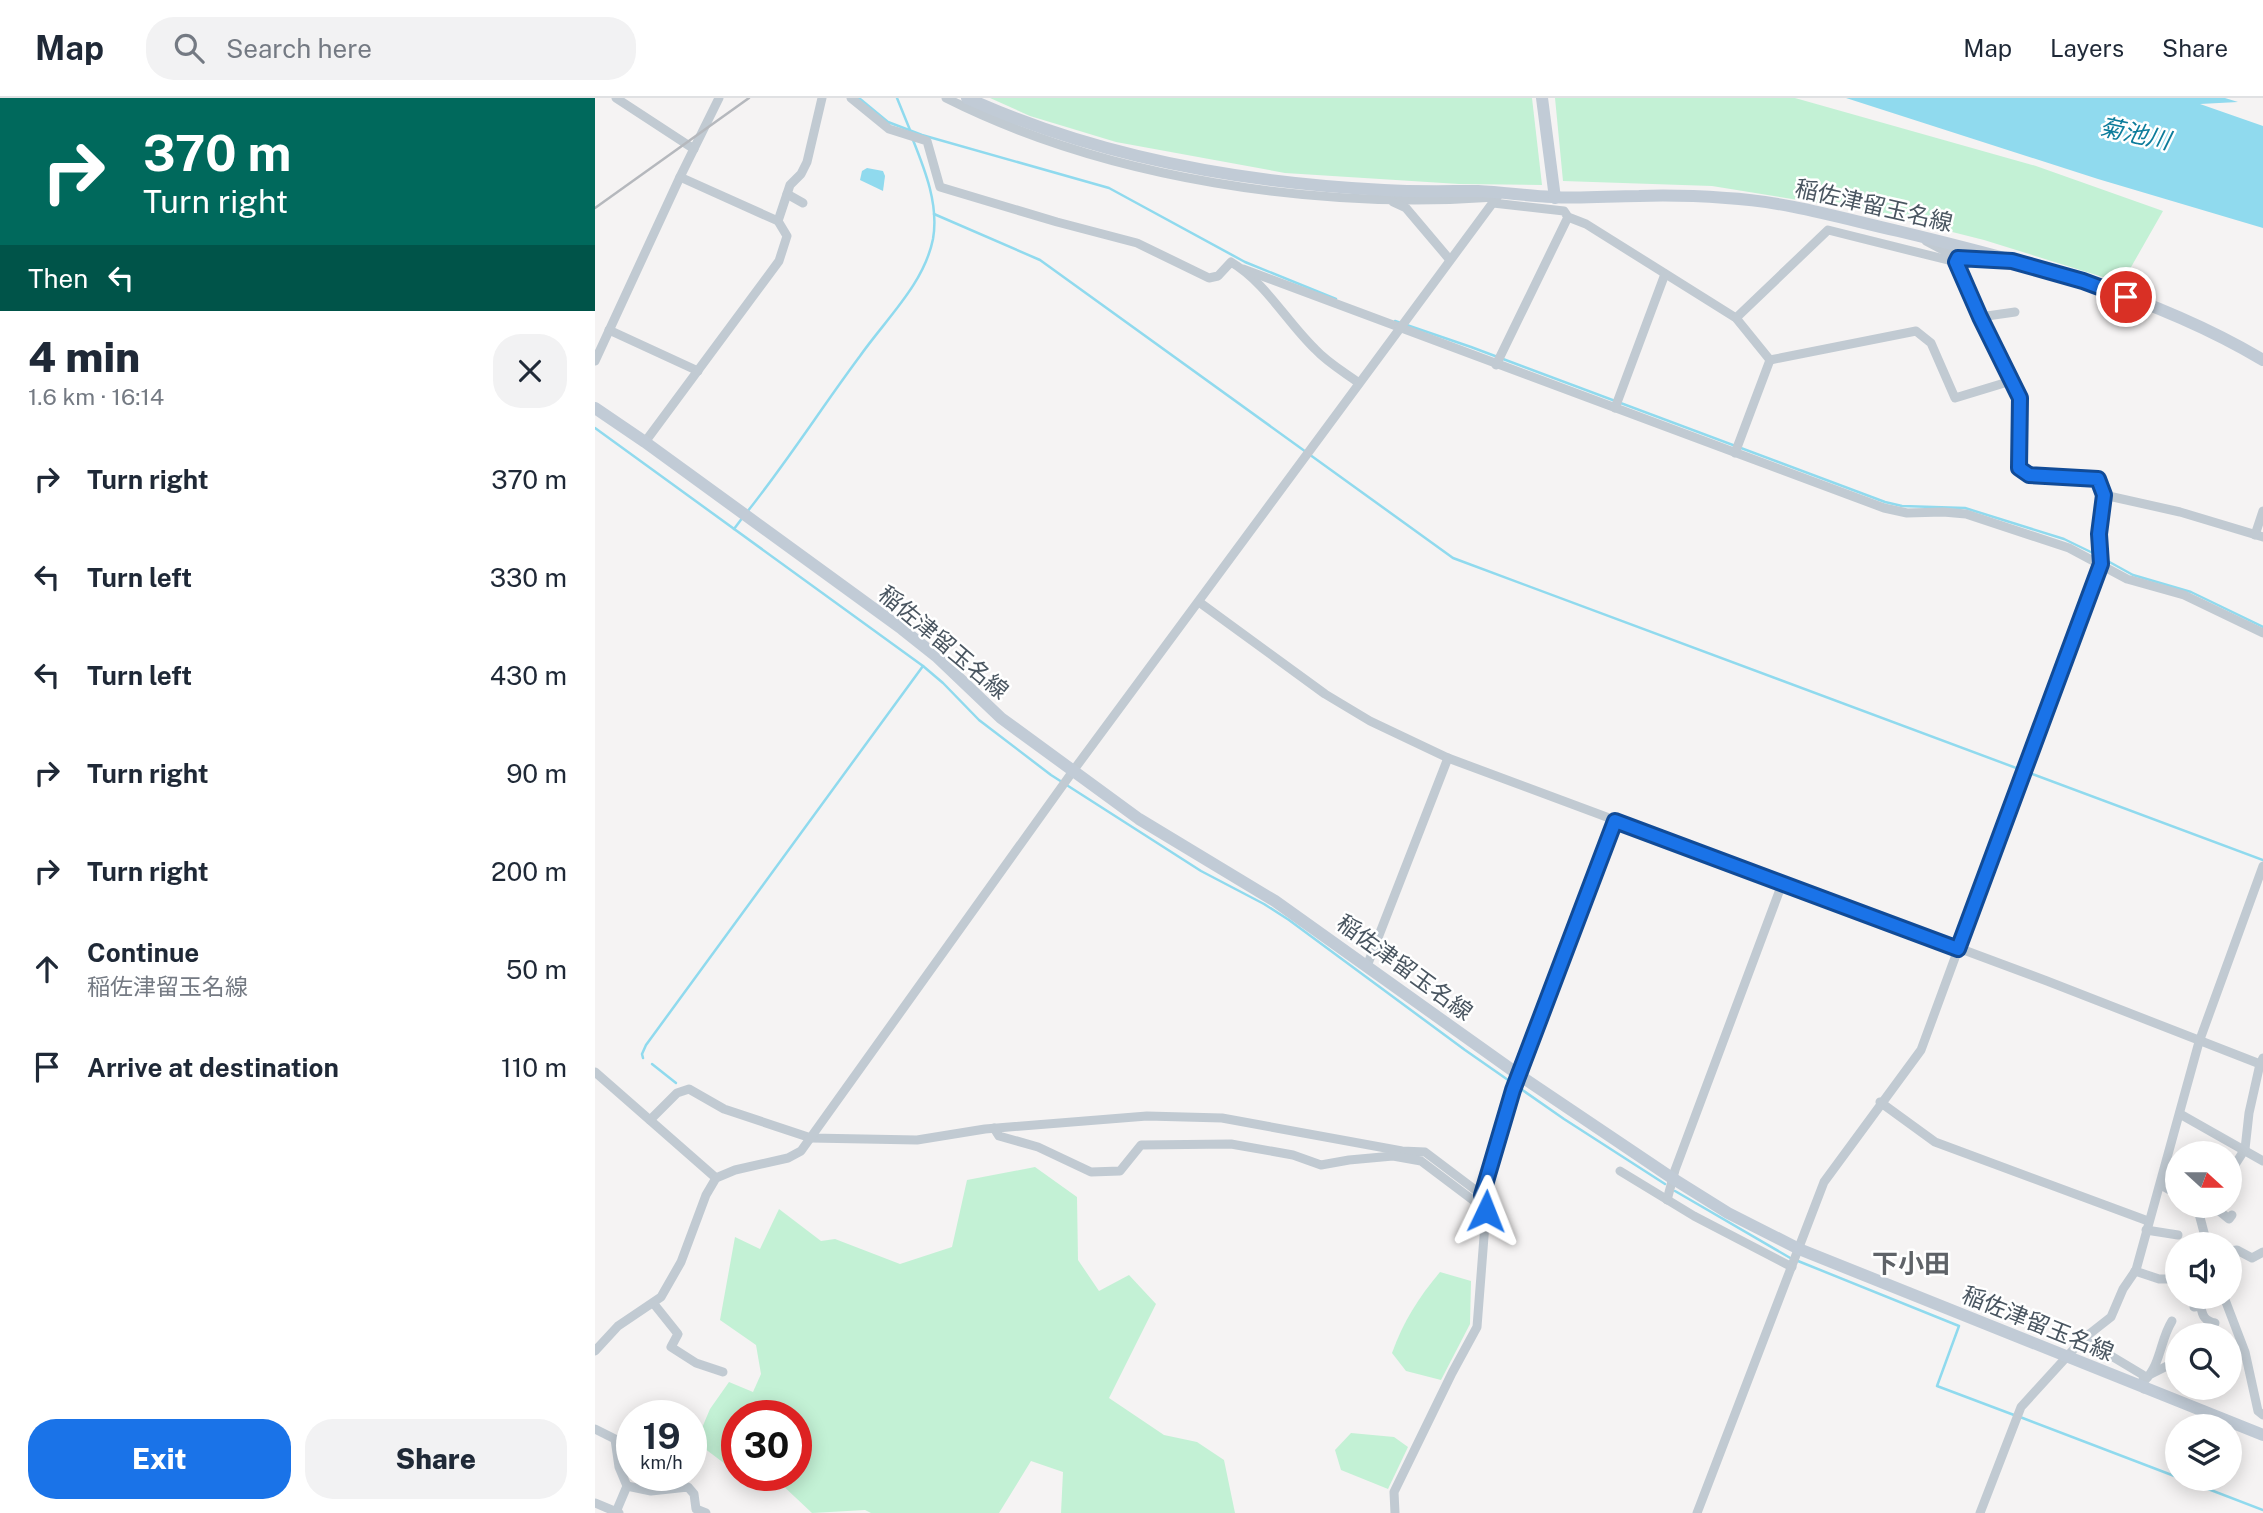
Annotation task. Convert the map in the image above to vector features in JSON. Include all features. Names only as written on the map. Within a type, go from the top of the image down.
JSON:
[{"type":"main road","name":"稲佐津留玉名線","points":[[967,98],[1032,125],[1093,144],[1206,170],[1317,186],[1404,191],[1482,191],[1497,198],[1642,195],[1730,198],[1805,209],[1914,235],[2083,281],[2190,321],[2263,360]]},
{"type":"main road","points":[[1542,98],[1555,198]]},
{"type":"main road","name":"稲佐津留玉名線","points":[[595,408],[902,629],[936,656],[1068,779],[1275,901],[1367,966],[1516,1082],[1728,1213],[1799,1250],[2066,1357],[2147,1381],[2263,1435]]},
{"type":"street","points":[[616,98],[694,149]]},
{"type":"street","points":[[595,361],[719,98]]},
{"type":"street","points":[[778,221],[790,186],[807,162],[822,98]]},
{"type":"street","points":[[851,98],[889,129],[927,141],[940,187],[1137,243],[1209,278],[1218,276],[1231,262],[1243,269],[1399,328],[1498,360],[1736,449],[1884,508],[1906,513],[1966,514],[2069,548],[2127,579],[2184,595],[2263,633]]},
{"type":"street","points":[[946,98],[985,118],[1047,140],[1195,180],[1274,191],[1389,200],[1497,198],[1564,211],[1568,217],[1585,224],[1736,318],[1770,360]]},
{"type":"street","points":[[645,442],[779,261],[787,236],[778,221],[680,177]]},
{"type":"street","points":[[787,194],[803,203]]},
{"type":"street","points":[[595,1351],[618,1326],[661,1297],[681,1262],[706,1195],[716,1178],[735,1170],[788,1158],[800,1151],[811,1138],[1068,779],[1497,198]]},
{"type":"street","points":[[1389,200],[1406,208],[1450,260]]},
{"type":"street","points":[[1498,360],[1568,217]]},
{"type":"street","points":[[1736,318],[1828,230],[1957,260],[2012,261]]},
{"type":"street","points":[[1697,1513],[1824,1182],[1920,1050],[2101,564],[2099,534],[2104,495],[2098,479],[2029,475],[2019,468],[2020,398],[1980,317],[1957,260],[1914,235]]},
{"type":"street","points":[[1243,269],[1316,351],[1359,383]]},
{"type":"street","points":[[1616,404],[1665,274]]},
{"type":"street","points":[[1980,317],[2015,312]]},
{"type":"street","points":[[609,330],[698,371]]},
{"type":"street","points":[[1770,360],[1916,331],[1931,343],[1955,398],[2011,381]]},
{"type":"street","points":[[1736,449],[1770,360]]},
{"type":"street","points":[[2104,495],[2181,512],[2259,536],[2263,511]]},
{"type":"street","points":[[1199,602],[1325,694],[1370,721],[1448,758],[2185,1034],[2199,1042],[2261,1061],[2242,1154]]},
{"type":"street","points":[[1367,966],[1448,758]]},
{"type":"street","points":[[1395,1513],[1394,1492],[1477,1327],[1486,1210],[1482,1195],[1516,1082],[1615,821]]},
{"type":"street","points":[[1980,1513],[2021,1406],[2083,1339],[2111,1317],[2123,1289],[2135,1271],[2199,1042],[2263,866]]},
{"type":"street","points":[[1667,1200],[1672,1178],[1782,884]]},
{"type":"street","points":[[595,1072],[716,1178]]},
{"type":"street","points":[[650,1120],[677,1093],[689,1089],[724,1109],[811,1138],[917,1140],[994,1128],[1147,1116],[1222,1118],[1402,1151],[1425,1152],[1482,1195]]},
{"type":"street","points":[[1880,1102],[1935,1142],[2168,1232]]},
{"type":"street","points":[[2180,1114],[2263,1161]]},
{"type":"street","points":[[994,1128],[999,1136],[1038,1147],[1091,1172],[1120,1171],[1141,1145],[1153,1144],[1231,1143],[1293,1155],[1321,1166],[1393,1156],[1421,1161],[1486,1210]]},
{"type":"street","points":[[1620,1171],[1694,1216],[1792,1266]]},
{"type":"street","points":[[2161,1185],[2165,1187]]},
{"type":"street","points":[[2242,1252],[2252,1258],[2263,1252]]},
{"type":"street","points":[[2135,1271],[2165,1279]]},
{"type":"street","points":[[654,1304],[678,1334],[671,1348],[696,1363],[723,1372]]},
{"type":"street","points":[[2200,1309],[2208,1322],[2215,1323]]},
{"type":"street","points":[[2229,1309],[2245,1352],[2258,1411],[2263,1415]]},
{"type":"street","points":[[2147,1381],[2172,1321]]},
{"type":"street","points":[[2083,1339],[2143,1375],[2147,1381]]},
{"type":"street","points":[[2147,1381],[2165,1368]]},
{"type":"street","points":[[595,1429],[615,1439],[616,1446]]},
{"type":"street","points":[[595,1503],[615,1512],[625,1491]]},
{"type":"street","points":[[691,1491],[696,1509],[706,1513]]},
{"type":"green space","points":[[990,98],[1532,98],[1542,185],[1459,184],[1285,173],[1116,142],[1030,116]]},
{"type":"green space","points":[[1555,98],[1795,98],[2036,166],[2163,211],[2122,283],[1984,240],[1873,212],[1712,186],[1563,181]]},
{"type":"green space","points":[[1035,1167],[1077,1197],[1078,1260],[1099,1291],[1129,1275],[1156,1304],[1109,1398],[1164,1435],[1197,1442],[1224,1460],[1235,1513],[1061,1513],[1063,1472],[1031,1461],[999,1513],[871,1513],[865,1510],[812,1513],[789,1491],[812,1491],[812,1400],[721,1400],[721,1461],[707,1450],[707,1416],[729,1382],[753,1392],[761,1374],[756,1345],[720,1320],[735,1237],[760,1249],[779,1209],[821,1241],[835,1239],[900,1264],[952,1247],[967,1180]]},
{"type":"green space","points":[[1440,1272],[1471,1281],[1470,1324],[1441,1380],[1406,1371],[1392,1353],[1412,1310]]},
{"type":"green space","points":[[1351,1433],[1394,1437],[1408,1447],[1388,1489],[1341,1470],[1335,1450]]},
{"type":"water","name":"菊池川","points":[[1846,98],[2225,98],[2238,102],[2200,104],[2263,126],[2263,228],[2098,179]]},
{"type":"water","points":[[867,168],[883,171],[883,191],[860,180],[862,171]]},
{"type":"waterway","points":[[859,98],[888,122],[922,135],[1109,188],[1245,262],[1336,299]]},
{"type":"waterway","points":[[897,98],[910,130]]},
{"type":"waterway","points":[[747,512],[903,300],[921,271],[933,239],[934,213],[926,176],[913,140]]},
{"type":"waterway","points":[[934,214],[1040,260],[1453,558],[2263,860]]},
{"type":"waterway","points":[[1395,321],[1885,502],[1902,506],[1965,508],[2064,539],[2099,556]]},
{"type":"waterway","points":[[595,428],[923,666],[979,720],[1051,775],[1201,871],[1289,920],[1465,1050],[1564,1119],[1665,1184]]},
{"type":"waterway","points":[[734,529],[743,517]]},
{"type":"waterway","points":[[2104,559],[2133,575],[2191,592],[2263,627]]},
{"type":"waterway","points":[[643,1058],[646,1045],[923,666]]},
{"type":"waterway","points":[[652,1064],[676,1083]]},
{"type":"waterway","points":[[1675,1191],[1792,1259]]},
{"type":"waterway","points":[[1798,1261],[1959,1326],[1937,1386],[2014,1415]]},
{"type":"waterway","points":[[2020,1417],[2165,1472]]},
{"type":"waterway","points":[[2213,1491],[2263,1510]]},
{"type":"railway","points":[[595,208],[749,98]]},
{"type":"district","name":"下小田","points":[[1911,1263]]},
{"type":"route","points":[[1486,1211],[1482,1195],[1513,1090],[1615,821],[1958,949],[2101,564],[2099,534],[2104,495],[2098,479],[2029,475],[2019,468],[2020,398],[1956,262],[1958,258],[2012,261],[2083,281],[2126,297]]}]
